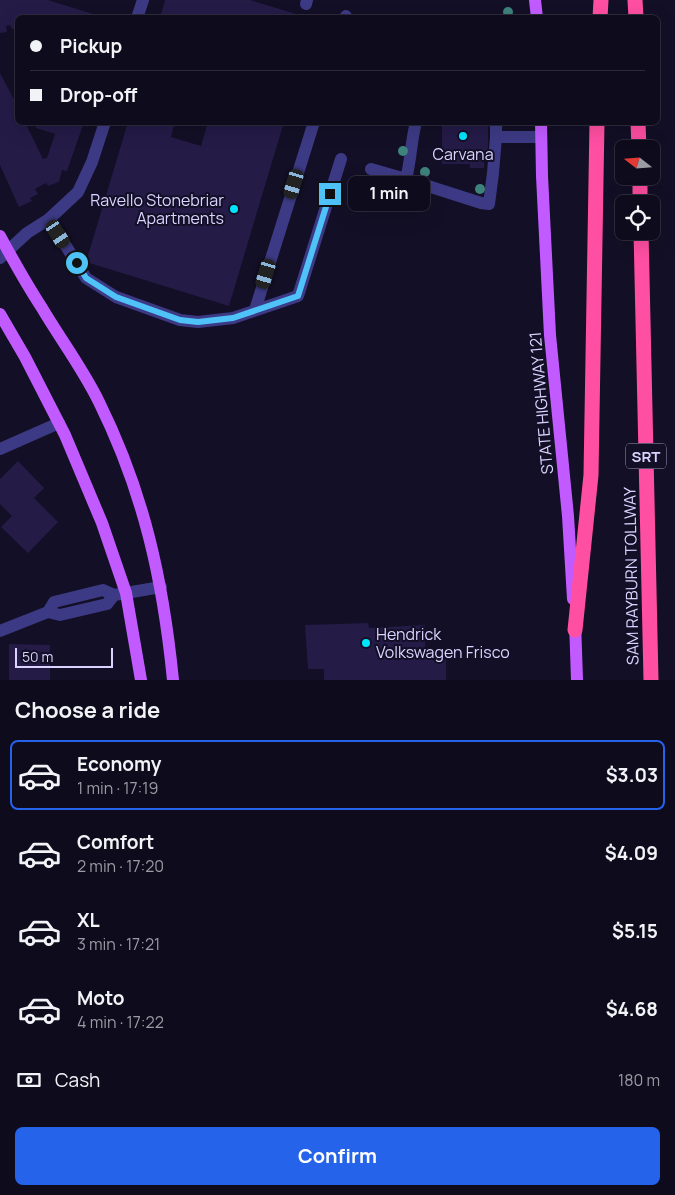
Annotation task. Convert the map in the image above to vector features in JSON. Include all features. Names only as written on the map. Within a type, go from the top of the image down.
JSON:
[{"type":"highway","points":[[600,15],[601,0]]},
{"type":"highway","points":[[636,0],[636,15]]},
{"type":"highway","points":[[575,630],[591,475],[597,125]]},
{"type":"highway","points":[[638,125],[639,140]]},
{"type":"highway","name":"SAM RAYBURN TOLLWAY","points":[[641,240],[651,680]]},
{"type":"main road","points":[[535,0],[536,15]]},
{"type":"main road","name":"STATE HIGHWAY 121","points":[[541,125],[550,335],[568,516],[577,680]]},
{"type":"main road","points":[[0,236],[3,254],[100,402],[133,482],[150,538],[161,586],[173,680]]},
{"type":"main road","points":[[0,314],[26,357],[60,423],[102,523],[141,680]]},
{"type":"lane","points":[[3,254],[28,233],[49,219],[78,192],[92,162],[104,125]]},
{"type":"lane","points":[[255,310],[313,125]]},
{"type":"lane","points":[[406,179],[415,125]]},
{"type":"lane","points":[[371,169],[488,204],[493,173],[496,125]]},
{"type":"lane","points":[[496,137],[541,137]]},
{"type":"lane","points":[[49,219],[86,278],[116,297],[180,320],[198,322],[233,318],[298,296],[341,159]]},
{"type":"lane","points":[[0,449],[60,423]]},
{"type":"lane","points":[[0,632],[48,612],[54,602],[103,590],[120,594],[161,586]]},
{"type":"building","points":[[0,0],[48,0],[96,15],[15,15],[15,30],[10,25],[6,26],[7,32],[0,33]]},
{"type":"building","points":[[165,0],[250,0],[299,15],[161,15]]},
{"type":"building","points":[[0,73],[15,101],[15,125],[26,125],[43,159],[47,158],[55,134],[36,128],[36,125],[83,125],[67,171],[62,170],[59,182],[48,186],[46,183],[35,189],[38,194],[30,198],[32,201],[19,207],[0,165]]},
{"type":"building","name":"Ravello Stonebriar Apartments","points":[[127,125],[174,125],[171,137],[201,146],[207,125],[283,125],[229,306],[86,262]]},
{"type":"building","points":[[442,125],[488,125],[488,153],[484,153],[484,168],[470,168],[470,164],[442,164]]},
{"type":"building","points":[[18,461],[44,488],[34,498],[58,522],[28,553],[1,527],[12,516],[0,504],[0,479]]},
{"type":"building","name":"Hendrick Volkswagen Frisco","points":[[368,623],[369,628],[425,625],[425,658],[446,659],[446,680],[324,680],[324,669],[308,669],[305,625]]},
{"type":"building","points":[[9,644],[50,645],[50,680],[9,680]]},
{"type":"place","name":"Carvana","points":[[463,136]]},
{"type":"place","name":"Ravello Stonebriar Apartments","points":[[234,209]]},
{"type":"place","name":"Hendrick Volkswagen Frisco","points":[[366,643]]},
{"type":"route","points":[[77,263],[86,278],[116,297],[140,306],[180,320],[198,322],[233,318],[298,296],[330,194]]}]
